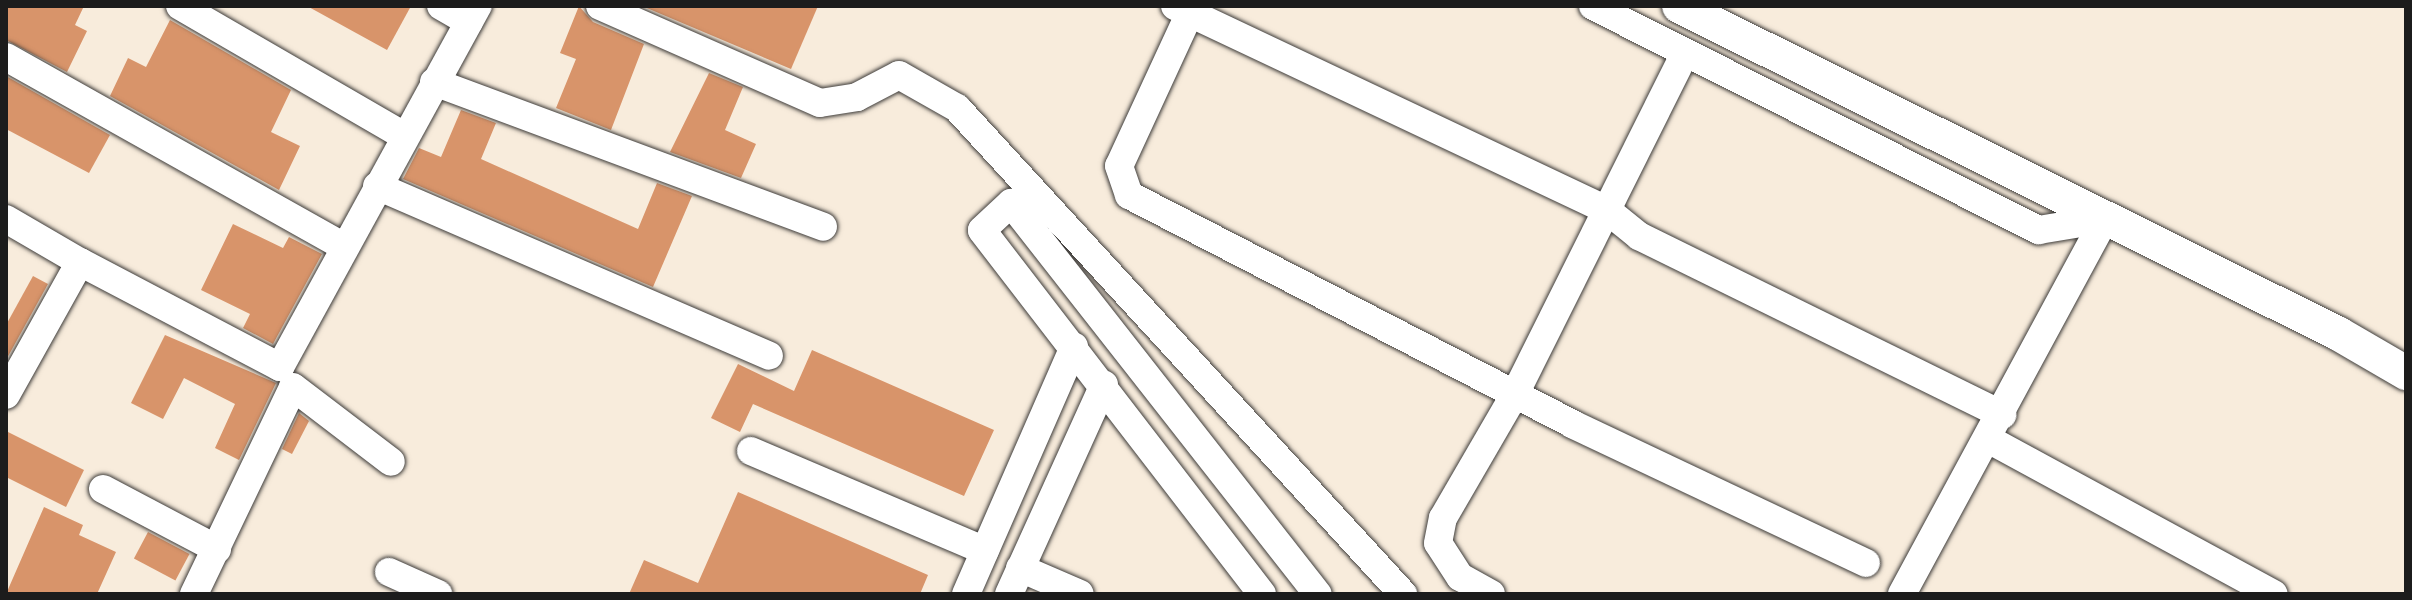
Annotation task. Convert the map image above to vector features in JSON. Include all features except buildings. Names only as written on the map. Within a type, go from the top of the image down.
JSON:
[{"type":"street","points":[[180,6],[404,136]]},
{"type":"street","points":[[194,594],[217,549],[286,377],[344,247],[474,14],[441,6]]},
{"type":"street","points":[[600,6],[820,103],[857,97],[899,75],[957,108],[1403,594]]},
{"type":"street","points":[[1593,6],[1684,55],[2039,230],[2105,219]]},
{"type":"street","points":[[1679,6],[2406,373]]},
{"type":"street","points":[[1866,563],[1516,392],[1129,195],[1119,166],[1186,8],[1608,211],[1639,236],[1995,427],[2274,594]]},
{"type":"street","points":[[1491,594],[1460,577],[1438,543],[1443,518],[1516,392],[1684,55]]},
{"type":"street","points":[[6,57],[344,247]]},
{"type":"street","points":[[434,82],[823,227]]},
{"type":"street","points":[[377,186],[769,356]]},
{"type":"street","points":[[1262,594],[982,230],[1011,203],[1318,594]]},
{"type":"street","points":[[6,219],[286,377],[391,462]]},
{"type":"street","points":[[1902,594],[2105,219]]},
{"type":"street","points":[[6,395],[80,262]]},
{"type":"street","points":[[966,594],[1074,347]]},
{"type":"street","points":[[1080,594],[1014,581],[1104,385]]},
{"type":"street","points":[[751,451],[985,551]]},
{"type":"street","points":[[103,489],[217,549]]},
{"type":"street","points":[[389,572],[438,594]]}]
